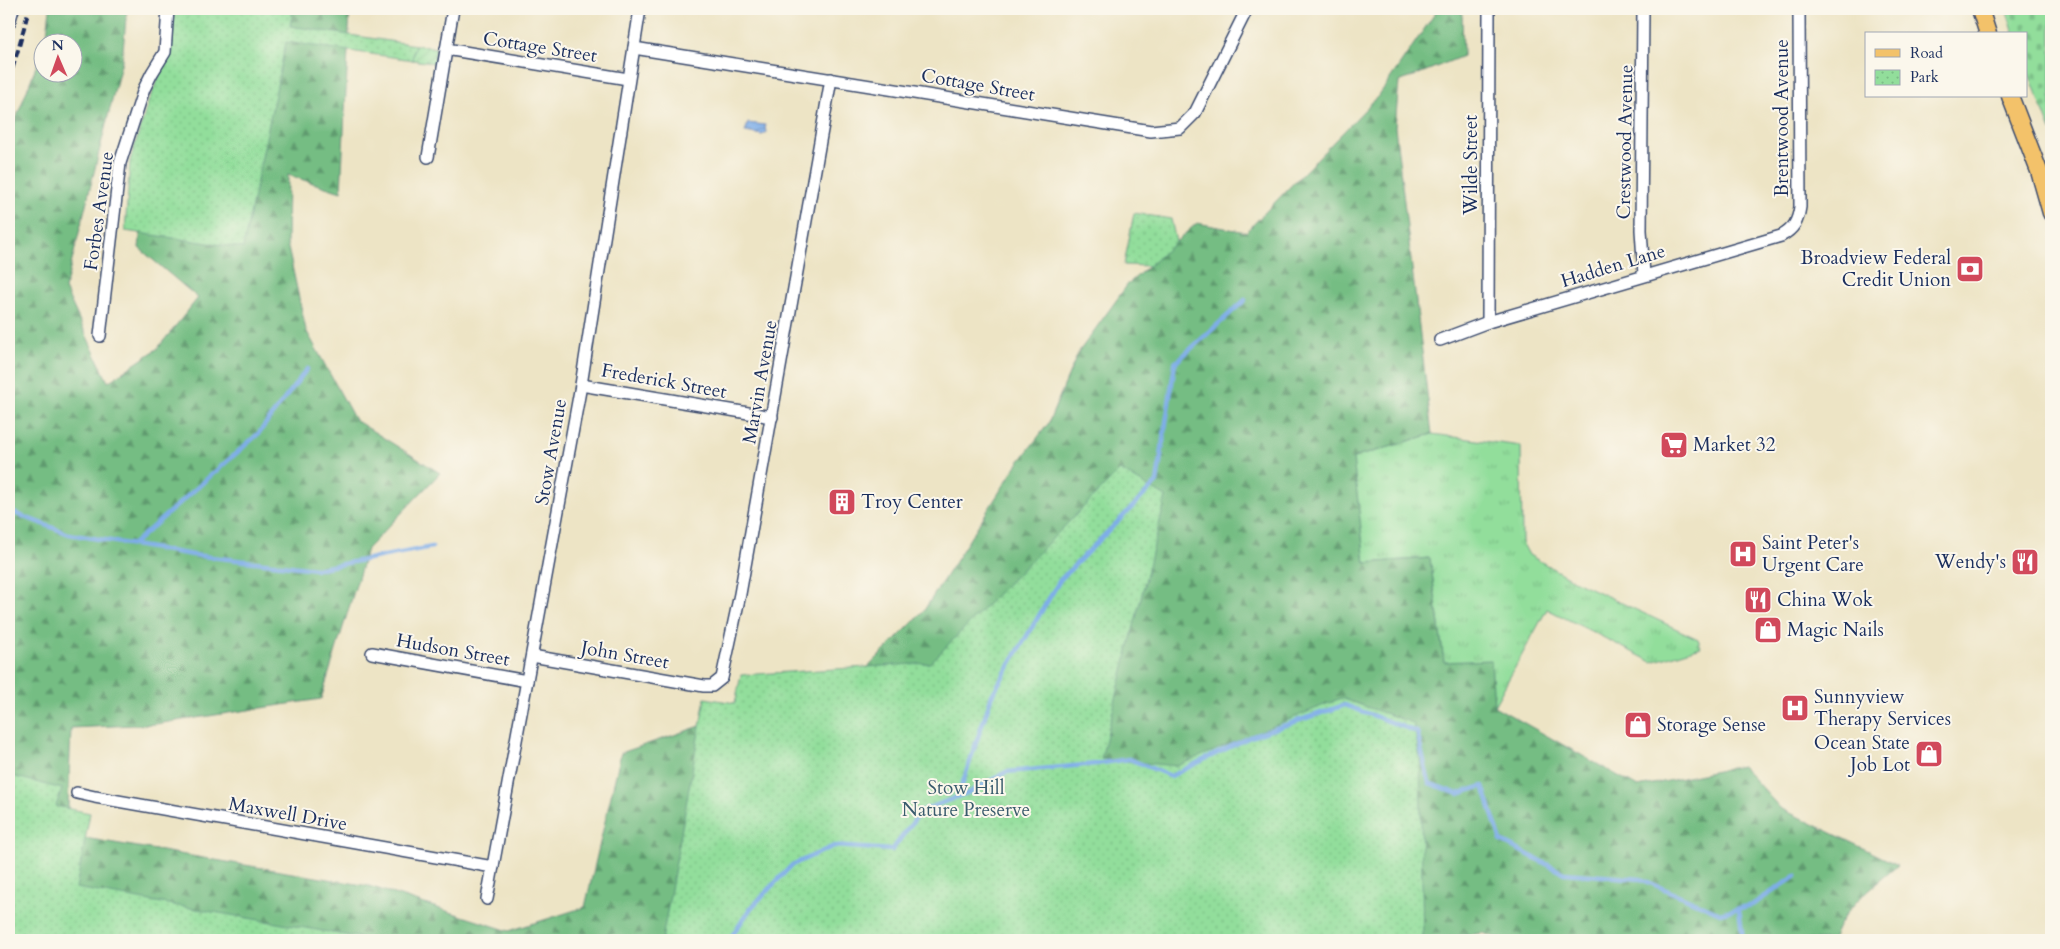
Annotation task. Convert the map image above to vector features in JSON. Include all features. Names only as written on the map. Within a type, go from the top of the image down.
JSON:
[{"type":"main road","points":[[1980,9],[1987,32]]},
{"type":"main road","points":[[2011,98],[2045,170],[2051,213]]},
{"type":"street","points":[[9,23],[13,9]]},
{"type":"street","name":"Forbes Avenue","points":[[100,336],[120,163],[144,89],[165,52],[168,9]]},
{"type":"street","points":[[428,157],[453,9]]},
{"type":"street","name":"Stow Avenue","points":[[487,900],[581,385],[640,9]]},
{"type":"street","name":"Cottage Street","points":[[634,48],[1151,131],[1180,128],[1195,113],[1247,9]]},
{"type":"street","name":"Wilde Street","points":[[1488,322],[1489,9]]},
{"type":"street","name":"Crestwood Avenue","points":[[1643,9],[1642,235],[1644,275]]},
{"type":"street","name":"Brentwood Avenue","points":[[1795,226],[1800,207],[1799,9]]},
{"type":"street","name":"Cottage Street","points":[[446,49],[628,79]]},
{"type":"street","name":"Marvin Avenue","points":[[712,686],[722,678],[724,672],[772,417],[831,79]]},
{"type":"street","name":"Hadden Lane","points":[[1440,340],[1488,322],[1782,236],[1795,226]]},
{"type":"street","name":"Frederick Street","points":[[581,385],[772,417]]},
{"type":"street","name":"Hudson Street","points":[[372,653],[527,681]]},
{"type":"street","name":"John Street","points":[[532,656],[712,686]]},
{"type":"street","name":"Maxwell Drive","points":[[77,793],[94,798],[493,867]]},
{"type":"green space","points":[[50,9],[127,9],[122,60],[65,289],[108,382],[157,349],[198,298],[139,248],[148,162],[187,9],[350,9],[341,192],[288,175],[287,243],[306,330],[355,420],[440,473],[367,549],[321,699],[156,724],[71,728],[67,835],[369,886],[509,931],[585,907],[621,753],[865,670],[923,612],[1016,466],[1048,424],[1078,353],[1128,284],[1197,223],[1246,232],[1379,95],[1438,9],[1462,9],[1463,56],[1399,82],[1395,127],[1432,434],[1353,458],[1365,563],[1430,558],[1444,662],[1491,660],[1494,706],[1638,787],[1742,766],[1780,808],[1898,865],[1851,907],[1837,928],[1832,940],[1503,940],[1483,933],[1431,940],[9,940],[9,137],[32,77],[32,82],[82,82],[82,32],[47,32]]},
{"type":"green space","points":[[174,9],[293,9],[290,26],[436,48],[434,63],[286,42],[243,248],[125,231],[130,161],[149,100],[169,52]]},
{"type":"green space","points":[[2006,9],[2051,9],[2051,131],[2028,71],[2028,32],[2013,32]]},
{"type":"green space","points":[[415,45],[436,48],[434,63],[412,60]]},
{"type":"green space","points":[[1134,213],[1171,219],[1176,242],[1149,266],[1124,265]]},
{"type":"green space","points":[[1432,434],[1521,446],[1522,542],[1529,555],[1573,580],[1698,639],[1701,647],[1652,662],[1547,609],[1494,706],[1444,663],[1430,558],[1365,563],[1352,458]]},
{"type":"green space","name":"Stow Hill Nature Preserve","points":[[1120,470],[1166,497],[1101,759],[1177,766],[1341,698],[1413,723],[1420,758],[1423,940],[662,940],[705,698],[735,703],[741,675],[930,663]]},
{"type":"green space","points":[[9,775],[62,789],[56,806],[90,813],[76,888],[374,940],[9,940]]},
{"type":"water","points":[[748,123],[765,125],[766,133],[762,135],[745,132]]},
{"type":"waterway","points":[[958,797],[992,695],[1060,580],[1157,482],[1175,363],[1245,300]]},
{"type":"waterway","points":[[132,545],[258,434],[307,369]]},
{"type":"waterway","points":[[9,511],[69,534],[193,555],[316,569],[432,547]]},
{"type":"waterway","points":[[729,940],[751,908],[792,865],[834,846],[892,850],[921,811],[970,792],[1006,772],[1096,764],[1129,759],[1171,776],[1250,737],[1345,705],[1417,732],[1429,783],[1458,794],[1483,786],[1501,841],[1564,873],[1641,879],[1720,913],[1752,905],[1796,876]]},
{"type":"waterway","points":[[1739,909],[1743,940]]},
{"type":"railway","points":[[9,80],[29,9]]},
{"type":"place","name":"Broadview Federal Credit Union","points":[[1970,269]]},
{"type":"place","name":"Market 32","points":[[1674,445]]},
{"type":"place","name":"Troy Center","points":[[842,502]]},
{"type":"place","name":"Saint Peter's Urgent Care","points":[[1743,554]]},
{"type":"place","name":"Wendy's","points":[[2025,562]]},
{"type":"place","name":"China Wok","points":[[1758,600]]},
{"type":"place","name":"Magic Nails","points":[[1768,630]]},
{"type":"place","name":"Sunnyview Therapy Services","points":[[1795,708]]},
{"type":"place","name":"Storage Sense","points":[[1638,725]]},
{"type":"place","name":"Ocean State Job Lot","points":[[1929,754]]}]
